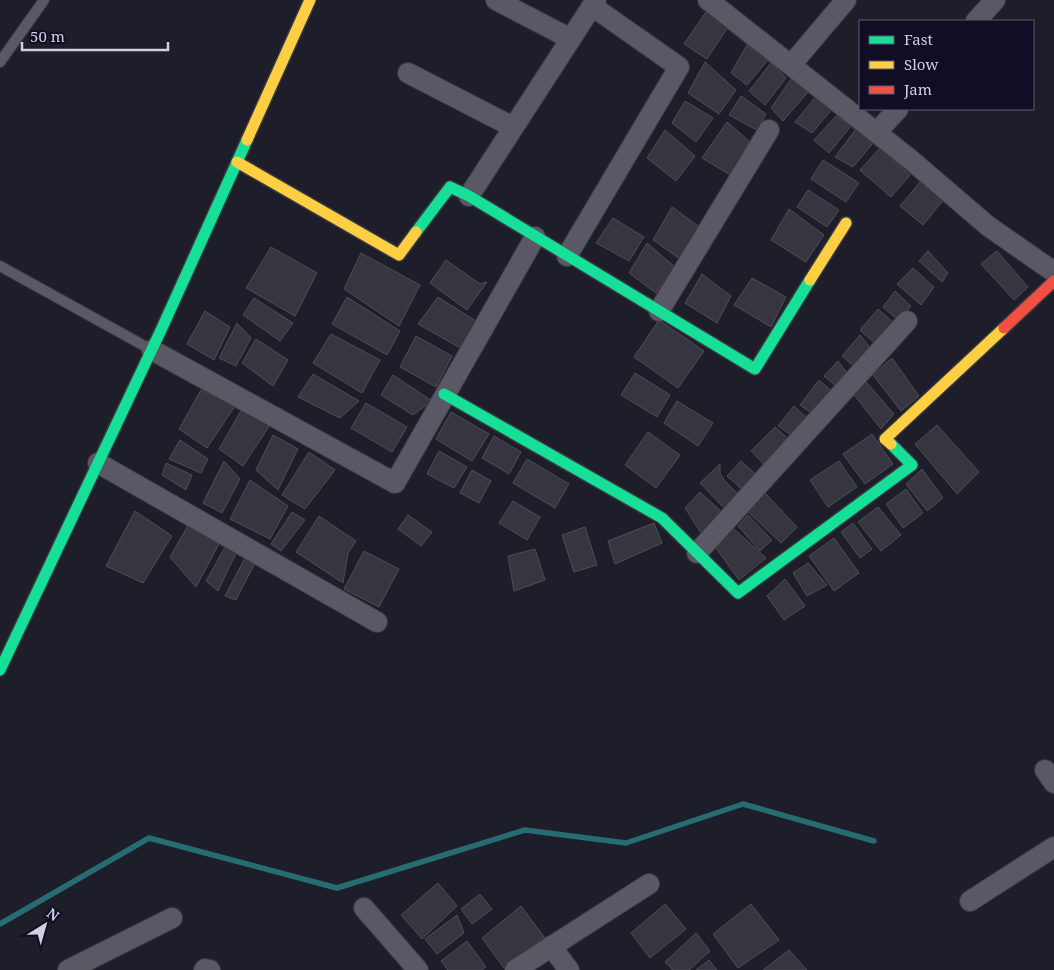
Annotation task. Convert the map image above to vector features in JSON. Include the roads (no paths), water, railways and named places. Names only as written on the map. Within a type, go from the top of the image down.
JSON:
[{"type":"street","points":[[0,670],[152,350],[310,0]]},
{"type":"street","points":[[496,0],[571,39]]},
{"type":"street","points":[[708,0],[876,133],[988,226],[1054,272]]},
{"type":"street","points":[[791,65],[846,0]]},
{"type":"street","points":[[977,20],[995,0]]},
{"type":"street","points":[[468,196],[594,3],[679,67],[567,256]]},
{"type":"street","points":[[408,73],[513,128]]},
{"type":"street","points":[[876,133],[897,110]]},
{"type":"street","points":[[659,312],[768,130]]},
{"type":"street","points":[[237,162],[399,255],[450,187],[755,369],[846,223]]},
{"type":"street","points":[[152,350],[395,483],[535,237]]},
{"type":"street","points":[[444,394],[662,518],[738,593],[912,465],[885,439],[1054,280]]},
{"type":"street","points":[[697,553],[907,321]]},
{"type":"street","points":[[98,463],[377,622]]},
{"type":"street","points":[[970,901],[1054,847]]},
{"type":"street","points":[[515,970],[649,884]]},
{"type":"street","points":[[364,908],[418,970]]},
{"type":"street","points":[[68,970],[172,918]]},
{"type":"street","points":[[551,946],[569,970]]},
{"type":"street","points":[[204,970],[210,970]]},
{"type":"lane","points":[[0,62],[44,0]]},
{"type":"lane","points":[[0,266],[152,350]]},
{"type":"waterway","points":[[0,924],[149,838],[337,888],[525,830],[626,843],[743,804],[874,841]]}]
